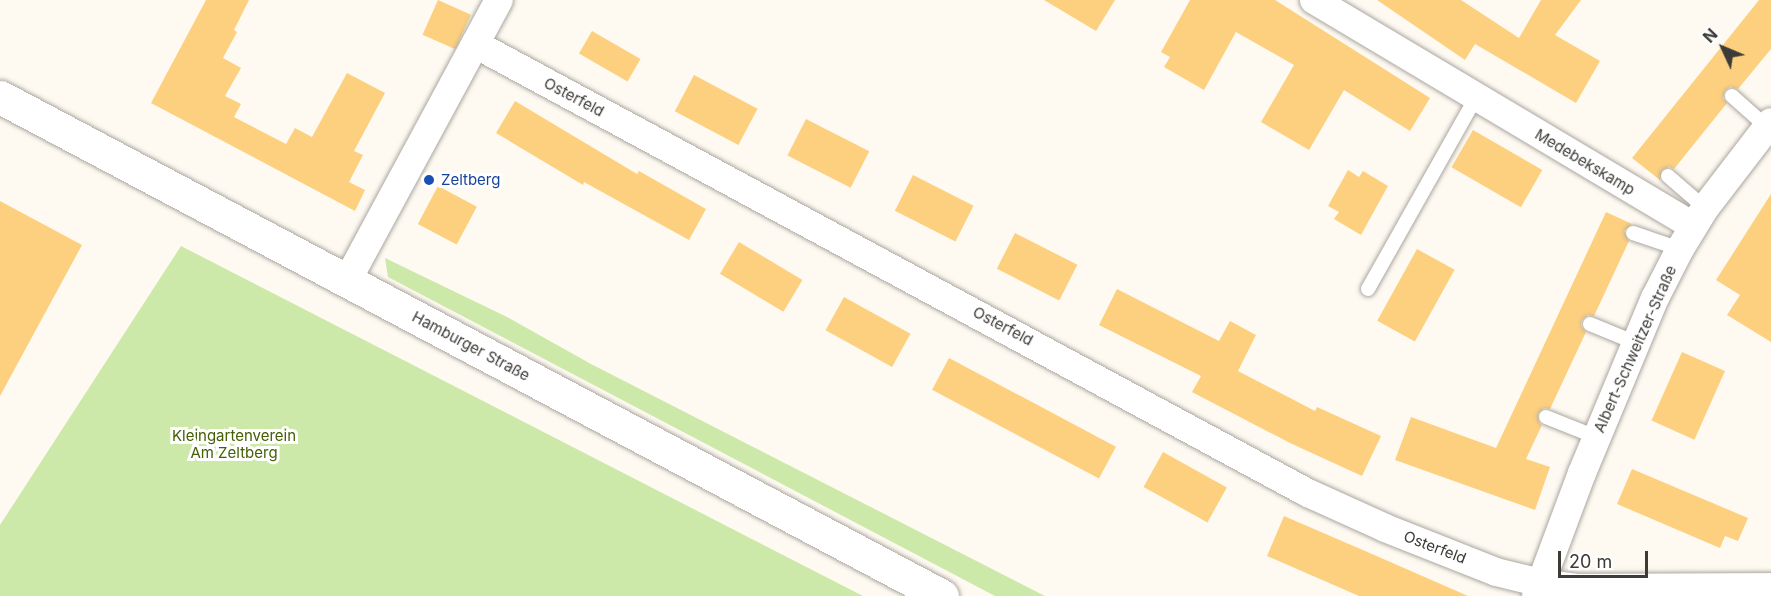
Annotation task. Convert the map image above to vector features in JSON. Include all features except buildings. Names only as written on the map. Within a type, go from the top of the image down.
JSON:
[{"type":"main road","name":"Hamburger Straße","points":[[0,97],[942,596]]},
{"type":"street","points":[[347,281],[499,0]]},
{"type":"street","name":"Medebekskamp","points":[[1314,0],[1693,228]]},
{"type":"street","name":"Osterfeld","points":[[475,44],[1308,493],[1385,528],[1539,589],[1771,587]]},
{"type":"street","name":"Albert-Schweitzer-Straße","points":[[1539,589],[1596,437],[1636,343],[1693,228],[1769,125]]},
{"type":"lane","points":[[1732,96],[1769,125]]},
{"type":"lane","points":[[1368,289],[1476,97]]},
{"type":"lane","points":[[1633,233],[1693,228],[1668,177]]},
{"type":"lane","points":[[1590,324],[1636,343]]},
{"type":"lane","points":[[1546,417],[1596,437]]},
{"type":"green space","name":"Kleingartenverein Am Zeltberg","points":[[181,246],[863,596],[0,596],[0,525]]},
{"type":"green space","points":[[385,258],[507,317],[591,364],[1045,596],[995,596],[388,277]]},
{"type":"place","name":"Zeltberg","points":[[429,180]]}]
